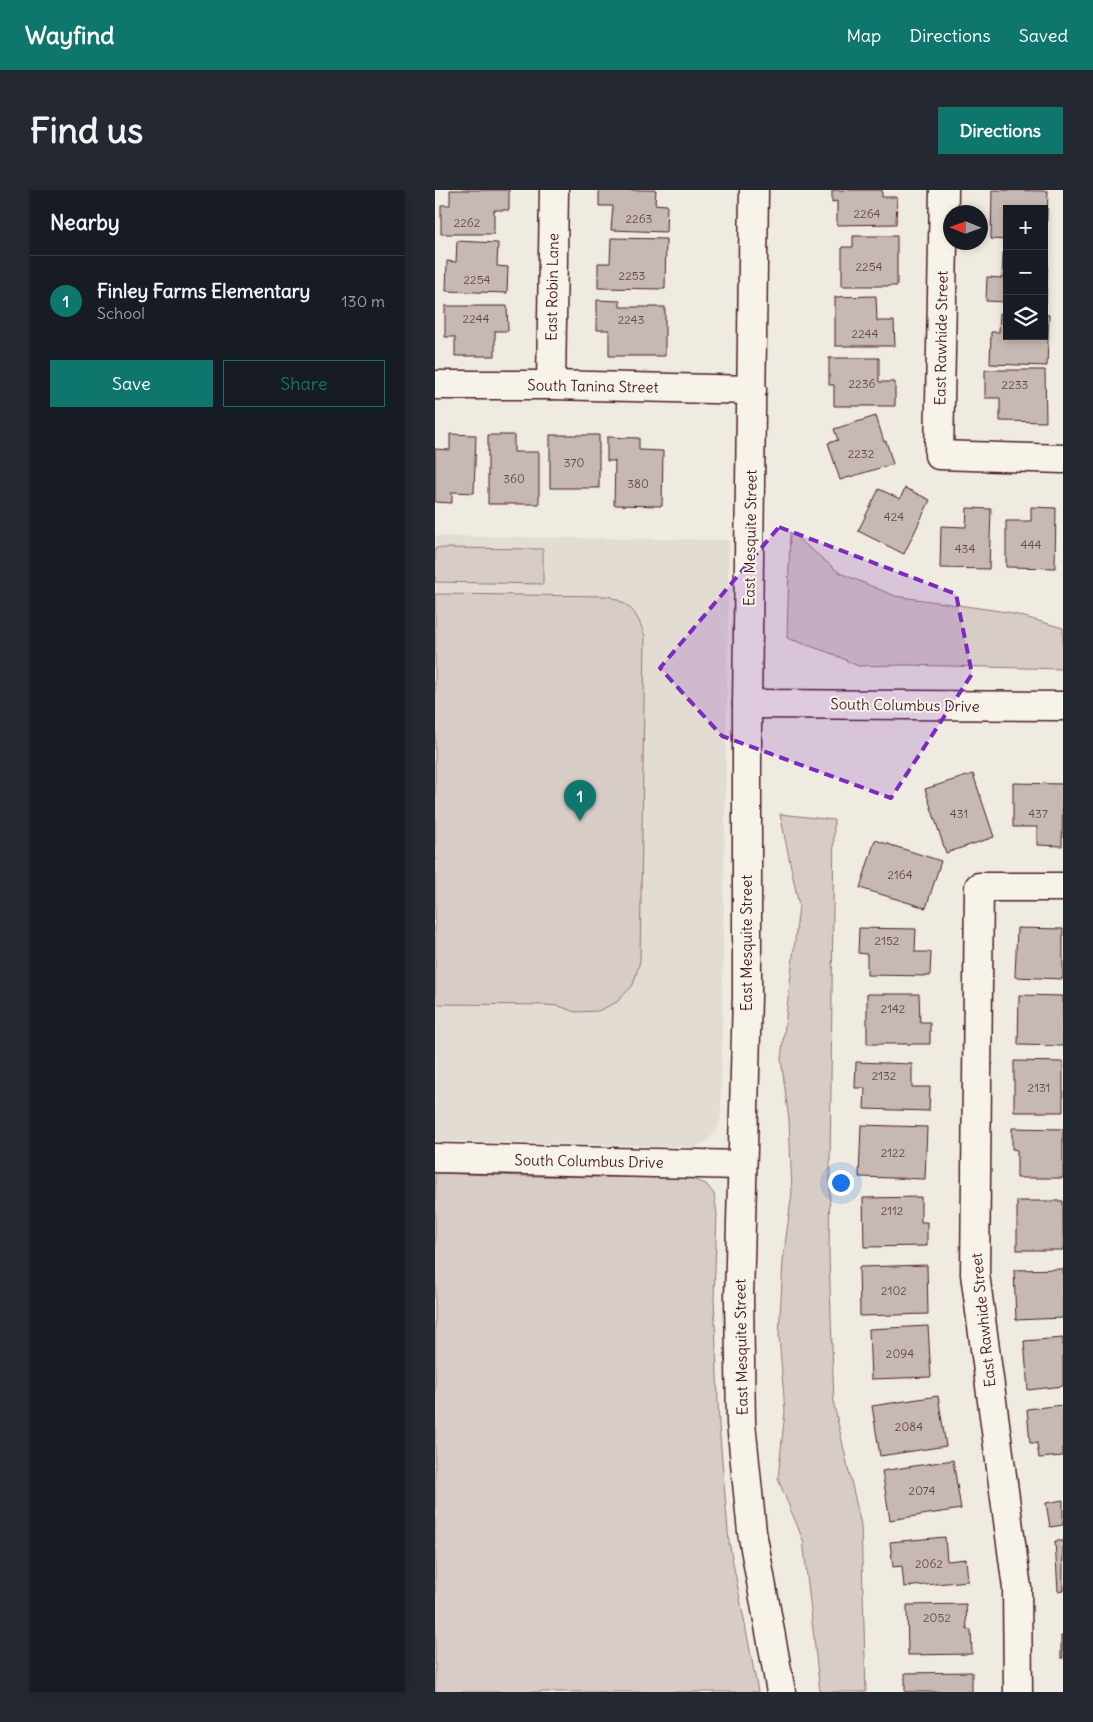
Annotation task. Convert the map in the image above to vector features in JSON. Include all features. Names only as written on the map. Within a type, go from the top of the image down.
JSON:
[{"type":"street","name":"East Robin Lane","points":[[551,385],[554,190]]},
{"type":"street","name":"East Mesquite Street","points":[[754,190],[747,704],[747,996],[739,1298],[742,1432],[752,1532],[781,1692]]},
{"type":"street","name":"East Rawhide Street","points":[[944,190],[939,455],[1063,459]]},
{"type":"street","name":"South Tanina Street","points":[[435,385],[551,385],[752,390]]},
{"type":"street","name":"South Columbus Drive","points":[[747,704],[1063,706]]},
{"type":"street","name":"East Rawhide Street","points":[[1017,1692],[1017,1588],[975,1274],[979,887],[1063,887]]},
{"type":"street","name":"South Columbus Drive","points":[[435,1158],[742,1164]]},
{"type":"highlighted area","points":[[779,527],[956,594],[972,674],[891,798],[722,736],[660,668]]},
{"type":"shaded area","points":[[790,532],[840,573],[895,596],[1007,612],[1063,628],[1063,669],[907,665],[858,666],[833,654],[787,638]]},
{"type":"shaded area","points":[[435,536],[729,540],[721,1117],[717,1129],[709,1140],[696,1147],[435,1141]]},
{"type":"shaded area","points":[[435,548],[543,549],[543,584],[435,582]]},
{"type":"shaded area","points":[[435,594],[608,596],[628,606],[636,615],[642,628],[645,636],[640,961],[633,985],[617,1002],[598,1011],[575,1012],[559,1006],[545,1005],[435,1004]]},
{"type":"shaded area","points":[[780,814],[834,820],[829,1256],[834,1405],[861,1525],[866,1692],[820,1692],[803,1540],[778,1479],[785,1411],[779,1336],[783,1261],[792,1192],[789,1120],[781,1059],[799,906]]},
{"type":"shaded area","points":[[435,1173],[689,1178],[706,1184],[714,1194],[717,1214],[714,1297],[719,1426],[729,1542],[758,1692],[435,1692]]},
{"type":"building","points":[[450,190],[509,190],[509,210],[494,210],[494,234],[441,234],[441,205],[450,205]]},
{"type":"building","points":[[599,190],[656,190],[655,204],[667,205],[666,232],[611,230],[613,206],[599,206]]},
{"type":"building","points":[[832,190],[882,190],[882,197],[897,197],[896,224],[837,225],[837,201],[832,202]]},
{"type":"building","points":[[992,190],[1048,191],[1047,205],[1003,205],[1003,240],[991,239]]},
{"type":"building","points":[[853,236],[897,236],[897,286],[842,286],[842,247],[853,247]]},
{"type":"building","points":[[611,238],[666,239],[665,289],[598,288],[598,263],[610,263]]},
{"type":"building","points":[[457,241],[498,243],[497,266],[508,267],[507,293],[446,291],[447,261],[456,262]]},
{"type":"building","points":[[1003,253],[1003,302],[986,301],[987,277],[1002,278]]},
{"type":"building","points":[[876,296],[877,321],[894,321],[895,346],[835,346],[835,297]]},
{"type":"building","points":[[597,300],[620,301],[620,307],[665,307],[665,356],[609,356],[609,330],[597,330]]},
{"type":"building","points":[[445,306],[507,306],[508,331],[495,331],[495,356],[455,356],[455,337],[445,337]]},
{"type":"building","points":[[1000,313],[1003,313],[1003,340],[1048,340],[1049,315],[1047,366],[990,364],[991,332],[999,332]]},
{"type":"building","points":[[829,358],[879,358],[879,382],[895,382],[895,406],[834,406],[834,385],[829,385]]},
{"type":"building","points":[[985,370],[1045,370],[1046,422],[1000,421],[1000,398],[985,398]]},
{"type":"building","points":[[876,416],[893,464],[840,480],[828,443],[838,440],[834,429]]},
{"type":"building","points":[[450,434],[476,435],[474,493],[452,492],[452,503],[435,502],[435,449],[450,450]]},
{"type":"building","points":[[488,435],[514,435],[514,452],[539,452],[539,504],[488,504]]},
{"type":"building","points":[[550,435],[599,435],[599,488],[550,488]]},
{"type":"building","points":[[607,437],[639,438],[639,450],[663,451],[662,506],[614,505],[615,461],[607,461]]},
{"type":"building","points":[[905,488],[930,500],[904,554],[858,531],[879,489],[900,499]]},
{"type":"building","points":[[1031,507],[1056,508],[1055,568],[1006,567],[1006,521],[1031,521]]},
{"type":"building","points":[[967,508],[991,509],[989,569],[940,568],[941,526],[966,527]]},
{"type":"building","points":[[973,774],[994,837],[946,853],[925,789]]},
{"type":"building","points":[[1013,783],[1063,784],[1062,846],[1037,845],[1037,827],[1013,827]]},
{"type":"building","points":[[875,840],[941,861],[926,908],[860,888]]},
{"type":"building","points":[[859,928],[916,929],[915,952],[931,952],[930,976],[867,975],[867,954],[858,953]]},
{"type":"building","points":[[1017,928],[1063,929],[1063,979],[1015,977]]},
{"type":"building","points":[[867,994],[919,994],[920,1022],[930,1022],[930,1044],[867,1044]]},
{"type":"building","points":[[1019,995],[1063,996],[1063,1046],[1018,1045]]},
{"type":"building","points":[[1014,1061],[1063,1062],[1063,1112],[1014,1112]]},
{"type":"building","points":[[856,1062],[912,1064],[912,1087],[930,1087],[929,1111],[864,1109],[865,1088],[855,1088]]},
{"type":"building","points":[[861,1125],[927,1127],[925,1179],[859,1177]]},
{"type":"building","points":[[1012,1128],[1063,1129],[1063,1178],[1017,1178],[1017,1150],[1012,1149]]},
{"type":"building","points":[[921,1197],[921,1222],[927,1222],[927,1246],[864,1247],[863,1198]]},
{"type":"building","points":[[1017,1201],[1063,1201],[1063,1250],[1017,1250]]},
{"type":"building","points":[[927,1265],[928,1314],[860,1316],[859,1267]]},
{"type":"building","points":[[1063,1269],[1063,1318],[1016,1320],[1014,1270]]},
{"type":"building","points":[[928,1326],[931,1377],[871,1379],[869,1329]]},
{"type":"building","points":[[1063,1338],[1063,1386],[1028,1390],[1024,1341]]},
{"type":"building","points":[[938,1396],[946,1446],[880,1456],[872,1406]]},
{"type":"building","points":[[1063,1405],[1063,1456],[1039,1458],[1037,1443],[1030,1443],[1027,1409]]},
{"type":"building","points":[[953,1460],[961,1509],[890,1520],[882,1471]]},
{"type":"building","points":[[1063,1500],[1063,1525],[1050,1527],[1046,1503]]},
{"type":"building","points":[[945,1537],[947,1561],[966,1559],[968,1581],[904,1587],[902,1566],[893,1567],[890,1542]]},
{"type":"building","points":[[1055,1541],[1063,1541],[1063,1590],[1058,1591]]},
{"type":"building","points":[[966,1604],[967,1630],[971,1630],[972,1654],[908,1655],[907,1605]]},
{"type":"building","points":[[1061,1636],[1063,1636],[1063,1658],[1061,1658]]},
{"type":"building","points":[[972,1672],[972,1692],[905,1692],[905,1673]]},
{"type":"place","name":"Finley Farms Elementary","points":[[580,821]]}]
